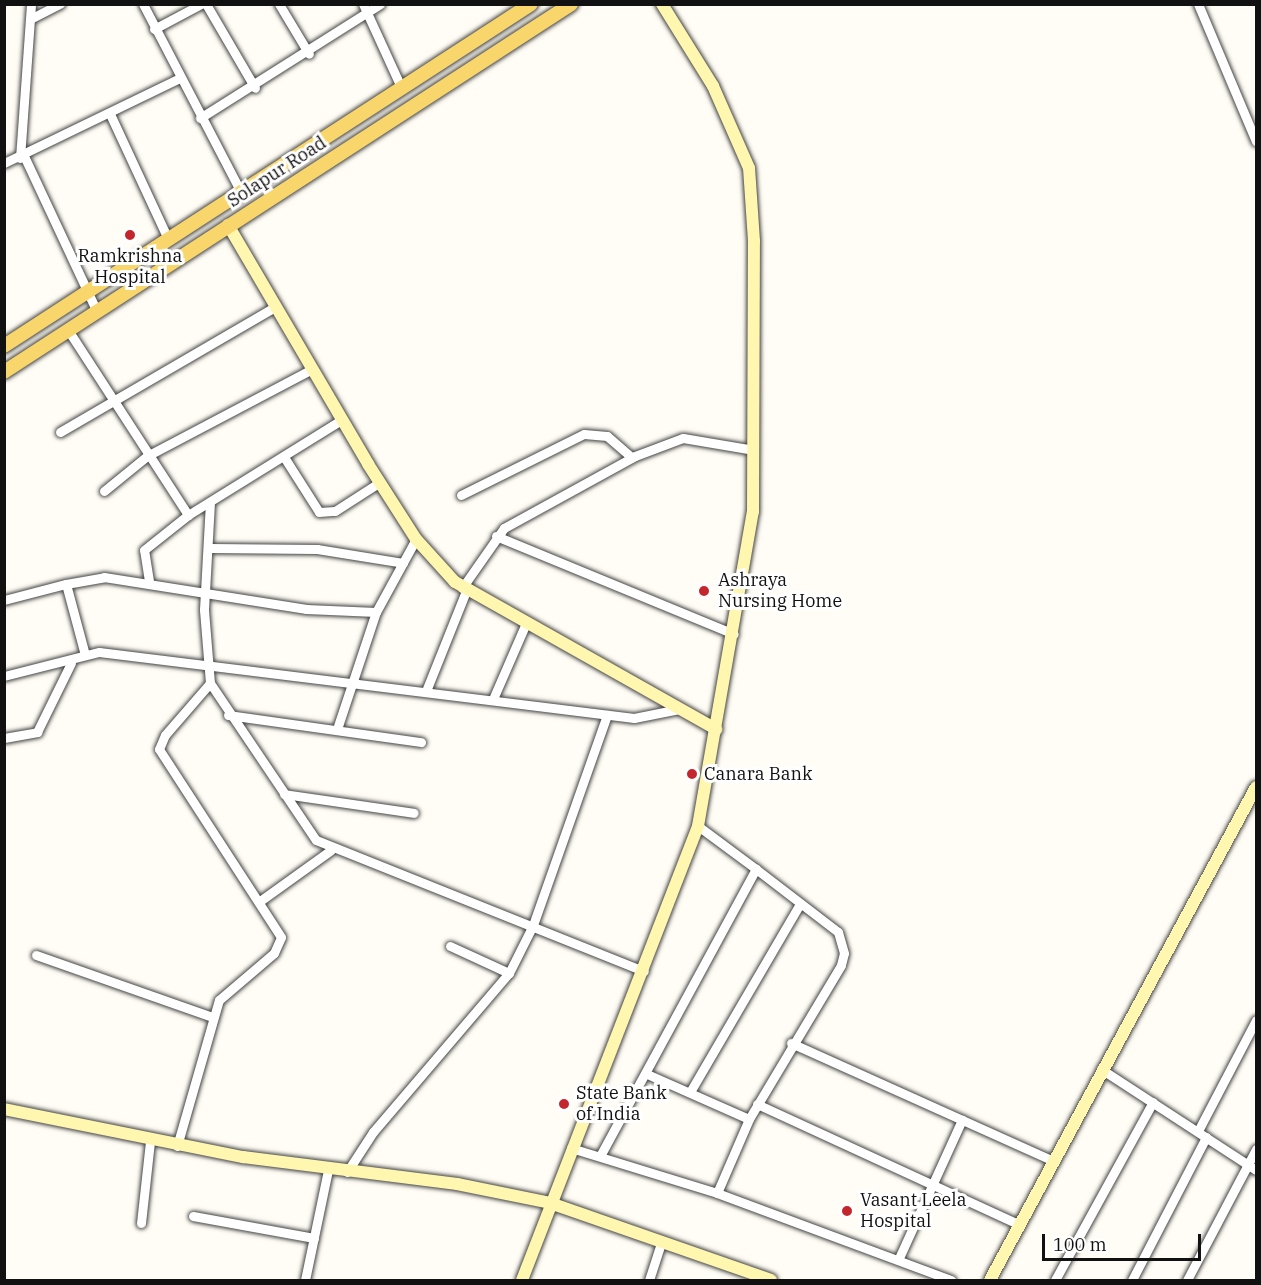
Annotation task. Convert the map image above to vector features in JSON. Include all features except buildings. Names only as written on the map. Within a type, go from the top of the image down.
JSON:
[{"type":"main road","name":"Solapur Road","points":[[4,346],[531,4]]},
{"type":"main road","name":"Solapur Road","points":[[4,372],[96,310],[570,4]]},
{"type":"street","points":[[31,4],[22,157],[96,310]]},
{"type":"street","points":[[30,19],[60,4]]},
{"type":"street","points":[[142,4],[178,79],[241,192]]},
{"type":"street","points":[[154,29],[201,4]]},
{"type":"street","points":[[206,4],[255,88]]},
{"type":"street","points":[[279,4],[309,54]]},
{"type":"street","points":[[200,118],[255,88],[309,54],[365,9],[380,4]]},
{"type":"street","points":[[522,1281],[571,1148],[644,971],[698,826],[734,634],[753,512],[749,168],[713,86],[662,4]]},
{"type":"street","points":[[1197,4],[1257,141]]},
{"type":"street","points":[[365,9],[401,87]]},
{"type":"street","points":[[4,163],[22,157],[178,79]]},
{"type":"street","points":[[110,114],[168,239]]},
{"type":"street","points":[[228,225],[310,370],[416,539],[464,590],[617,668],[679,709],[716,729]]},
{"type":"street","points":[[60,432],[273,308]]},
{"type":"street","points":[[68,330],[147,456],[188,515]]},
{"type":"street","points":[[104,491],[147,456],[310,370]]},
{"type":"street","points":[[149,581],[144,550],[188,515],[340,420]]},
{"type":"street","points":[[461,495],[584,434],[607,436],[632,458]]},
{"type":"street","points":[[426,691],[464,590],[495,536],[632,458],[683,438],[754,450]]},
{"type":"street","points":[[284,457],[319,512],[335,511],[380,482]]},
{"type":"street","points":[[210,502],[205,665],[210,683],[228,715],[316,840],[331,850],[533,925],[644,971]]},
{"type":"street","points":[[495,536],[734,634]]},
{"type":"street","points":[[338,726],[350,681],[376,612],[416,539]]},
{"type":"street","points":[[210,548],[317,549],[403,563]]},
{"type":"street","points":[[4,600],[104,577],[149,581],[206,594],[306,609],[376,612]]},
{"type":"street","points":[[66,584],[85,655]]},
{"type":"street","points":[[493,699],[526,623]]},
{"type":"street","points":[[4,676],[71,663],[85,655],[114,653],[634,718],[679,709]]},
{"type":"street","points":[[4,738],[37,732],[71,663]]},
{"type":"street","points":[[177,1146],[212,1017],[227,989],[279,944],[279,928],[159,749],[165,735],[210,683]]},
{"type":"street","points":[[228,715],[338,726],[421,742]]},
{"type":"street","points":[[347,1172],[373,1132],[509,973],[533,925],[607,715]]},
{"type":"street","points":[[990,1281],[1101,1069],[1257,787]]},
{"type":"street","points":[[284,794],[414,813]]},
{"type":"street","points":[[698,826],[837,932],[844,953],[749,1119],[717,1193]]},
{"type":"street","points":[[260,901],[331,850]]},
{"type":"street","points":[[600,1156],[647,1074],[756,869]]},
{"type":"street","points":[[690,1092],[800,904]]},
{"type":"street","points":[[450,946],[509,973]]},
{"type":"street","points":[[36,955],[212,1017]]},
{"type":"street","points":[[1132,1281],[1257,1020]]},
{"type":"street","points":[[791,1043],[1053,1161]]},
{"type":"street","points":[[1101,1069],[1252,1168]]},
{"type":"street","points":[[647,1074],[749,1119]]},
{"type":"street","points":[[1055,1281],[1153,1102]]},
{"type":"street","points":[[757,1104],[1018,1224]]},
{"type":"street","points":[[4,1109],[177,1146],[328,1170],[457,1184],[550,1203],[771,1281]]},
{"type":"street","points":[[899,1258],[962,1120]]},
{"type":"street","points":[[141,1223],[150,1141]]},
{"type":"street","points":[[571,1148],[717,1193],[899,1258],[951,1281]]},
{"type":"street","points":[[1187,1281],[1252,1168],[1257,1149]]},
{"type":"street","points":[[305,1281],[328,1170]]},
{"type":"street","points":[[193,1216],[314,1238]]},
{"type":"street","points":[[649,1281],[661,1243]]},
{"type":"place","name":"Ramkrishna Hospital","points":[[130,235]]},
{"type":"place","name":"Ashraya Nursing Home","points":[[704,591]]},
{"type":"place","name":"Canara Bank","points":[[692,774]]},
{"type":"place","name":"State Bank of India","points":[[564,1104]]},
{"type":"place","name":"Vasant Leela Hospital","points":[[847,1211]]}]
